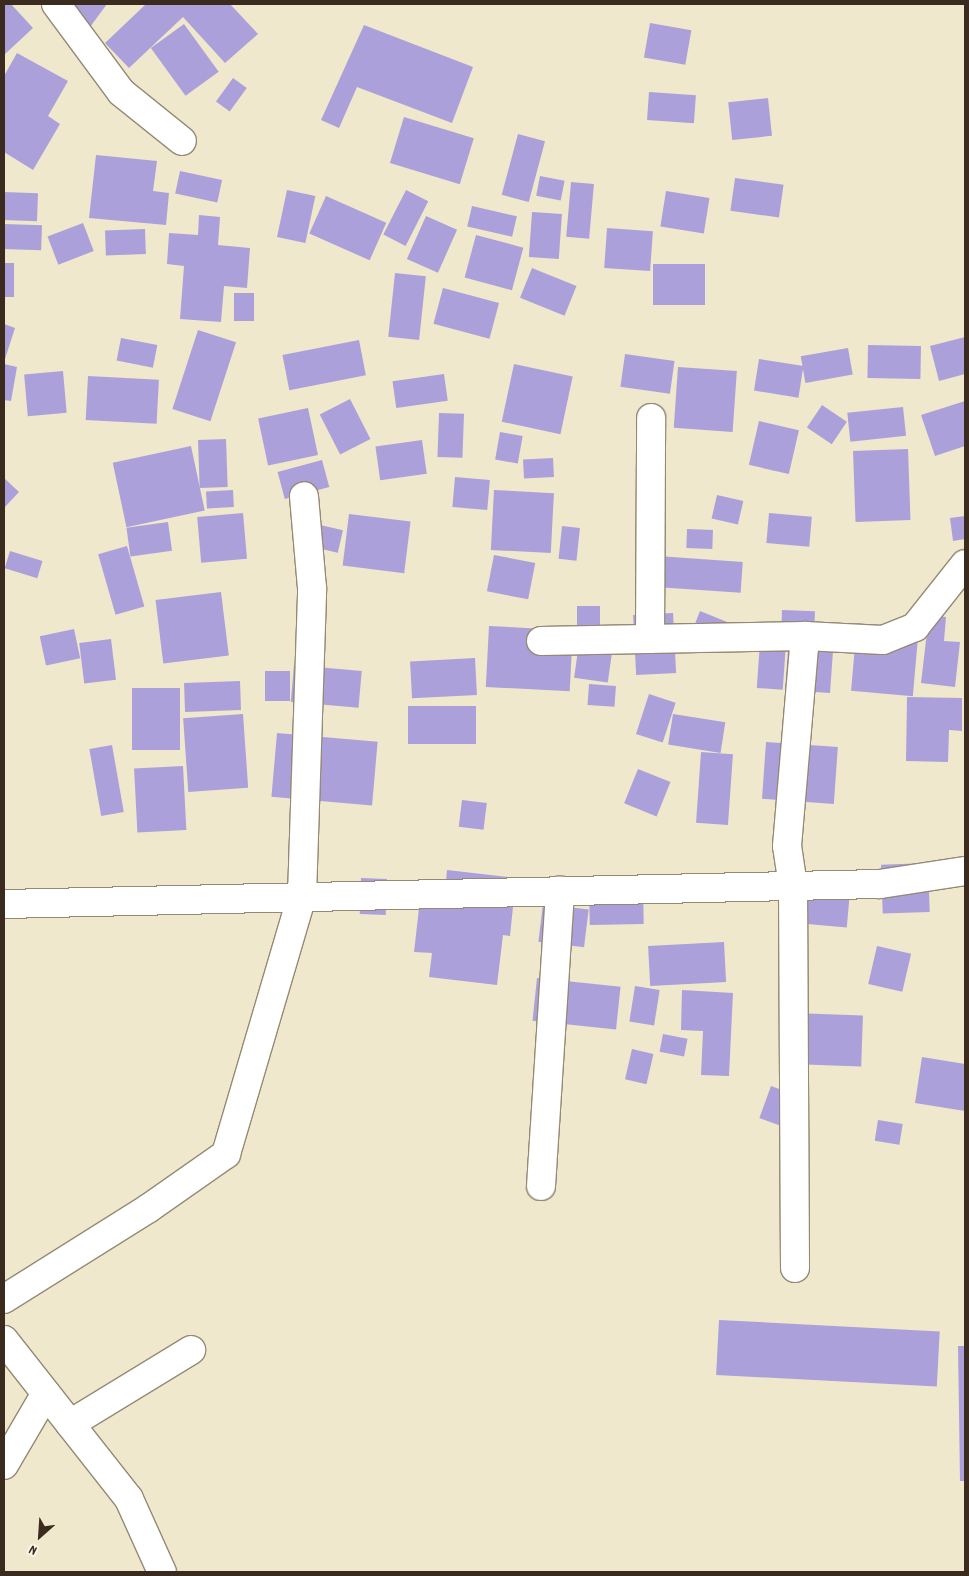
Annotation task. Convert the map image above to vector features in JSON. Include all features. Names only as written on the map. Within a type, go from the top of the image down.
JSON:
[{"type":"street","points":[[56,4],[121,92],[182,141]]},
{"type":"street","points":[[650,639],[651,418]]},
{"type":"street","points":[[4,1299],[149,1208],[226,1154],[302,896],[312,588],[304,496]]},
{"type":"street","points":[[541,641],[805,636],[883,640],[915,627],[965,564]]},
{"type":"street","points":[[795,1268],[793,886],[787,846],[805,636]]},
{"type":"street","points":[[4,904],[880,884],[965,871]]},
{"type":"street","points":[[541,1186],[560,891]]},
{"type":"street","points":[[4,1340],[129,1498],[162,1572]]},
{"type":"street","points":[[70,1424],[191,1350]]},
{"type":"street","points":[[4,1465],[46,1393]]},
{"type":"building","points":[[4,4],[11,4],[33,28],[4,55]]},
{"type":"building","points":[[67,4],[107,4],[90,27]]},
{"type":"building","points":[[146,4],[230,4],[258,34],[225,63],[183,17],[129,68],[105,43]]},
{"type":"building","points":[[650,23],[691,30],[685,65],[644,57]]},
{"type":"building","points":[[184,24],[219,72],[186,96],[151,48]]},
{"type":"building","points":[[364,25],[473,67],[452,123],[357,87],[339,128],[321,120]]},
{"type":"building","points":[[17,53],[68,81],[48,116],[60,124],[33,170],[4,152],[4,76]]},
{"type":"building","points":[[233,78],[247,88],[230,111],[216,101]]},
{"type":"building","points":[[649,92],[696,95],[694,123],[647,120]]},
{"type":"building","points":[[768,98],[772,136],[732,140],[728,102]]},
{"type":"building","points":[[404,117],[474,138],[460,184],[390,163]]},
{"type":"building","points":[[518,134],[545,141],[529,202],[502,195]]},
{"type":"building","points":[[96,155],[157,161],[153,191],[169,193],[166,225],[89,218]]},
{"type":"building","points":[[180,171],[222,180],[217,202],[175,193]]},
{"type":"building","points":[[540,176],[565,181],[561,200],[536,196]]},
{"type":"building","points":[[735,178],[784,185],[779,217],[730,211]]},
{"type":"building","points":[[571,182],[594,184],[589,239],[566,237]]},
{"type":"building","points":[[287,190],[315,196],[305,243],[277,237]]},
{"type":"building","points":[[406,190],[428,201],[406,246],[383,235]]},
{"type":"building","points":[[666,191],[709,198],[704,233],[660,227]]},
{"type":"building","points":[[4,192],[38,193],[37,221],[4,220]]},
{"type":"building","points":[[326,196],[386,223],[370,260],[309,233]]},
{"type":"building","points":[[472,206],[517,216],[512,237],[467,226]]},
{"type":"building","points":[[532,212],[562,214],[559,259],[529,257]]},
{"type":"building","points":[[199,215],[220,217],[218,245],[250,248],[247,288],[224,286],[221,322],[180,319],[184,266],[167,264],[169,233],[198,235]]},
{"type":"building","points":[[426,216],[457,230],[438,273],[407,259]]},
{"type":"building","points":[[83,223],[94,251],[58,265],[48,237]]},
{"type":"building","points":[[4,224],[42,225],[41,250],[4,249]]},
{"type":"building","points":[[607,228],[653,231],[650,271],[604,268]]},
{"type":"building","points":[[145,229],[146,254],[106,255],[105,230]]},
{"type":"building","points":[[476,235],[523,248],[512,290],[465,278]]},
{"type":"building","points":[[4,263],[14,263],[14,297],[4,297]]},
{"type":"building","points":[[653,264],[705,264],[705,305],[653,305]]},
{"type":"building","points":[[532,268],[577,286],[565,316],[520,298]]},
{"type":"building","points":[[395,273],[426,276],[419,340],[388,337]]},
{"type":"building","points":[[443,288],[499,303],[489,339],[433,324]]},
{"type":"building","points":[[234,293],[254,293],[254,321],[234,321]]},
{"type":"building","points":[[4,324],[15,328],[4,362]]},
{"type":"building","points":[[198,330],[236,342],[210,421],[172,409]]},
{"type":"building","points":[[965,337],[965,374],[939,381],[930,346]]},
{"type":"building","points":[[121,338],[157,345],[153,368],[117,361]]},
{"type":"building","points":[[359,340],[366,375],[289,390],[282,355]]},
{"type":"building","points":[[868,345],[921,346],[920,379],[867,378]]},
{"type":"building","points":[[848,348],[853,375],[805,383],[801,356]]},
{"type":"building","points":[[625,354],[675,361],[670,394],[620,387]]},
{"type":"building","points":[[759,359],[803,366],[798,398],[754,391]]},
{"type":"building","points":[[4,364],[17,367],[11,401],[4,400]]},
{"type":"building","points":[[514,364],[573,376],[560,434],[502,422]]},
{"type":"building","points":[[678,367],[737,371],[733,432],[674,428]]},
{"type":"building","points":[[63,371],[67,413],[28,416],[24,374]]},
{"type":"building","points":[[444,374],[448,401],[396,408],[393,381]]},
{"type":"building","points":[[88,376],[159,380],[157,424],[86,420]]},
{"type":"building","points":[[350,399],[370,439],[340,455],[320,414]]},
{"type":"building","points":[[965,401],[965,446],[935,456],[921,415]]},
{"type":"building","points":[[822,405],[847,422],[832,444],[807,427]]},
{"type":"building","points":[[903,407],[906,436],[850,442],[847,413]]},
{"type":"building","points":[[308,408],[318,455],[268,466],[258,419]]},
{"type":"building","points":[[439,413],[464,414],[462,458],[437,457]]},
{"type":"building","points":[[759,421],[799,430],[789,474],[749,465]]},
{"type":"building","points":[[500,432],[523,436],[518,464],[495,460]]},
{"type":"building","points":[[226,439],[228,487],[200,488],[198,440]]},
{"type":"building","points":[[422,440],[427,474],[380,480],[375,447]]},
{"type":"building","points":[[191,446],[205,511],[126,527],[113,463]]},
{"type":"building","points":[[908,449],[910,520],[856,522],[853,451]]},
{"type":"building","points":[[553,458],[554,477],[524,479],[523,460]]},
{"type":"building","points":[[322,460],[329,487],[285,499],[278,472]]},
{"type":"building","points":[[455,477],[490,480],[487,510],[452,507]]},
{"type":"building","points":[[4,478],[19,492],[4,508]]},
{"type":"building","points":[[233,490],[234,507],[207,508],[206,491]]},
{"type":"building","points":[[494,490],[554,493],[551,553],[491,550]]},
{"type":"building","points":[[717,495],[743,501],[738,524],[712,518]]},
{"type":"building","points":[[243,513],[247,559],[201,563],[197,517]]},
{"type":"building","points":[[769,513],[812,517],[809,547],[766,543]]},
{"type":"building","points":[[349,514],[411,522],[404,573],[343,566]]},
{"type":"building","points":[[965,516],[965,539],[953,541],[950,518]]},
{"type":"building","points":[[303,521],[343,530],[338,553],[298,543]]},
{"type":"building","points":[[168,522],[172,551],[130,557],[126,528]]},
{"type":"building","points":[[562,526],[580,528],[576,561],[559,559]]},
{"type":"building","points":[[687,529],[713,530],[712,549],[686,548]]},
{"type":"building","points":[[127,546],[144,607],[116,615],[98,554]]},
{"type":"building","points":[[10,551],[43,561],[37,578],[5,568]]},
{"type":"building","points":[[494,555],[535,563],[528,599],[487,591]]},
{"type":"building","points":[[658,556],[743,562],[741,593],[656,587]]},
{"type":"building","points":[[221,592],[229,656],[163,664],[155,600]]},
{"type":"building","points":[[577,606],[600,606],[600,645],[577,645]]},
{"type":"building","points":[[782,610],[815,611],[814,636],[781,635]]},
{"type":"building","points":[[700,611],[742,628],[691,634]]},
{"type":"building","points":[[673,613],[676,673],[636,675],[633,615]]},
{"type":"building","points":[[929,615],[946,617],[944,641],[960,642],[955,687],[921,683]]},
{"type":"building","points":[[857,623],[919,628],[913,696],[851,691]]},
{"type":"building","points":[[489,626],[573,630],[570,691],[486,687]]},
{"type":"building","points":[[74,629],[80,658],[46,666],[40,636]]},
{"type":"building","points":[[111,639],[116,680],[84,684],[79,643]]},
{"type":"building","points":[[760,642],[786,644],[783,690],[757,688]]},
{"type":"building","points":[[788,649],[833,652],[830,693],[785,690]]},
{"type":"building","points":[[578,650],[612,655],[608,682],[574,678]]},
{"type":"building","points":[[475,658],[477,695],[412,698],[410,661]]},
{"type":"building","points":[[294,665],[362,671],[359,708],[291,702]]},
{"type":"building","points":[[265,671],[290,671],[290,701],[265,701]]},
{"type":"building","points":[[240,681],[241,710],[185,712],[184,683]]},
{"type":"building","points":[[589,684],[616,686],[614,707],[588,705]]},
{"type":"building","points":[[132,688],[180,688],[180,750],[132,750]]},
{"type":"building","points":[[649,694],[676,703],[663,743],[636,734]]},
{"type":"building","points":[[907,697],[962,698],[962,731],[949,730],[948,762],[906,761]]},
{"type":"building","points":[[408,706],[476,706],[476,744],[408,744]]},
{"type":"building","points":[[243,714],[248,788],[188,792],[183,718]]},
{"type":"building","points":[[673,714],[725,722],[720,753],[668,745]]},
{"type":"building","points":[[277,733],[378,742],[372,806],[271,797]]},
{"type":"building","points":[[766,742],[838,747],[834,804],[762,799]]},
{"type":"building","points":[[112,745],[124,812],[101,816],[89,749]]},
{"type":"building","points":[[701,752],[733,754],[728,825],[696,823]]},
{"type":"building","points":[[183,766],[186,830],[137,832],[134,769]]},
{"type":"building","points":[[638,769],[670,782],[657,816],[624,803]]},
{"type":"building","points":[[462,800],[487,803],[484,830],[459,827]]},
{"type":"building","points":[[928,863],[930,912],[883,914],[881,865]]},
{"type":"building","points":[[447,870],[516,878],[510,936],[503,935],[497,985],[429,977],[432,953],[414,952],[421,891],[445,894]]},
{"type":"building","points":[[361,878],[387,879],[386,915],[360,914]]},
{"type":"building","points":[[643,883],[644,924],[590,925],[589,884]]},
{"type":"building","points":[[785,888],[850,894],[847,928],[782,922]]},
{"type":"building","points":[[543,904],[589,910],[584,947],[538,942]]},
{"type":"building","points":[[724,942],[726,982],[650,986],[648,946]]},
{"type":"building","points":[[877,946],[911,954],[902,992],[868,984]]},
{"type":"building","points":[[537,978],[621,987],[616,1030],[533,1021]]},
{"type":"building","points":[[635,986],[660,990],[654,1025],[629,1022]]},
{"type":"building","points":[[682,990],[733,993],[729,1076],[701,1075],[703,1031],[681,1030]]},
{"type":"building","points":[[793,1013],[863,1015],[861,1066],[791,1064]]},
{"type":"building","points":[[663,1034],[688,1039],[684,1056],[660,1052]]},
{"type":"building","points":[[632,1049],[653,1054],[646,1084],[625,1079]]},
{"type":"building","points":[[922,1057],[965,1064],[965,1111],[915,1103]]},
{"type":"building","points":[[771,1086],[801,1097],[789,1129],[759,1118]]},
{"type":"building","points":[[878,1120],[903,1124],[899,1145],[875,1141]]},
{"type":"building","points":[[719,1320],[940,1332],[937,1386],[716,1375]]},
{"type":"building","points":[[958,1346],[965,1346],[965,1481],[960,1481]]}]
